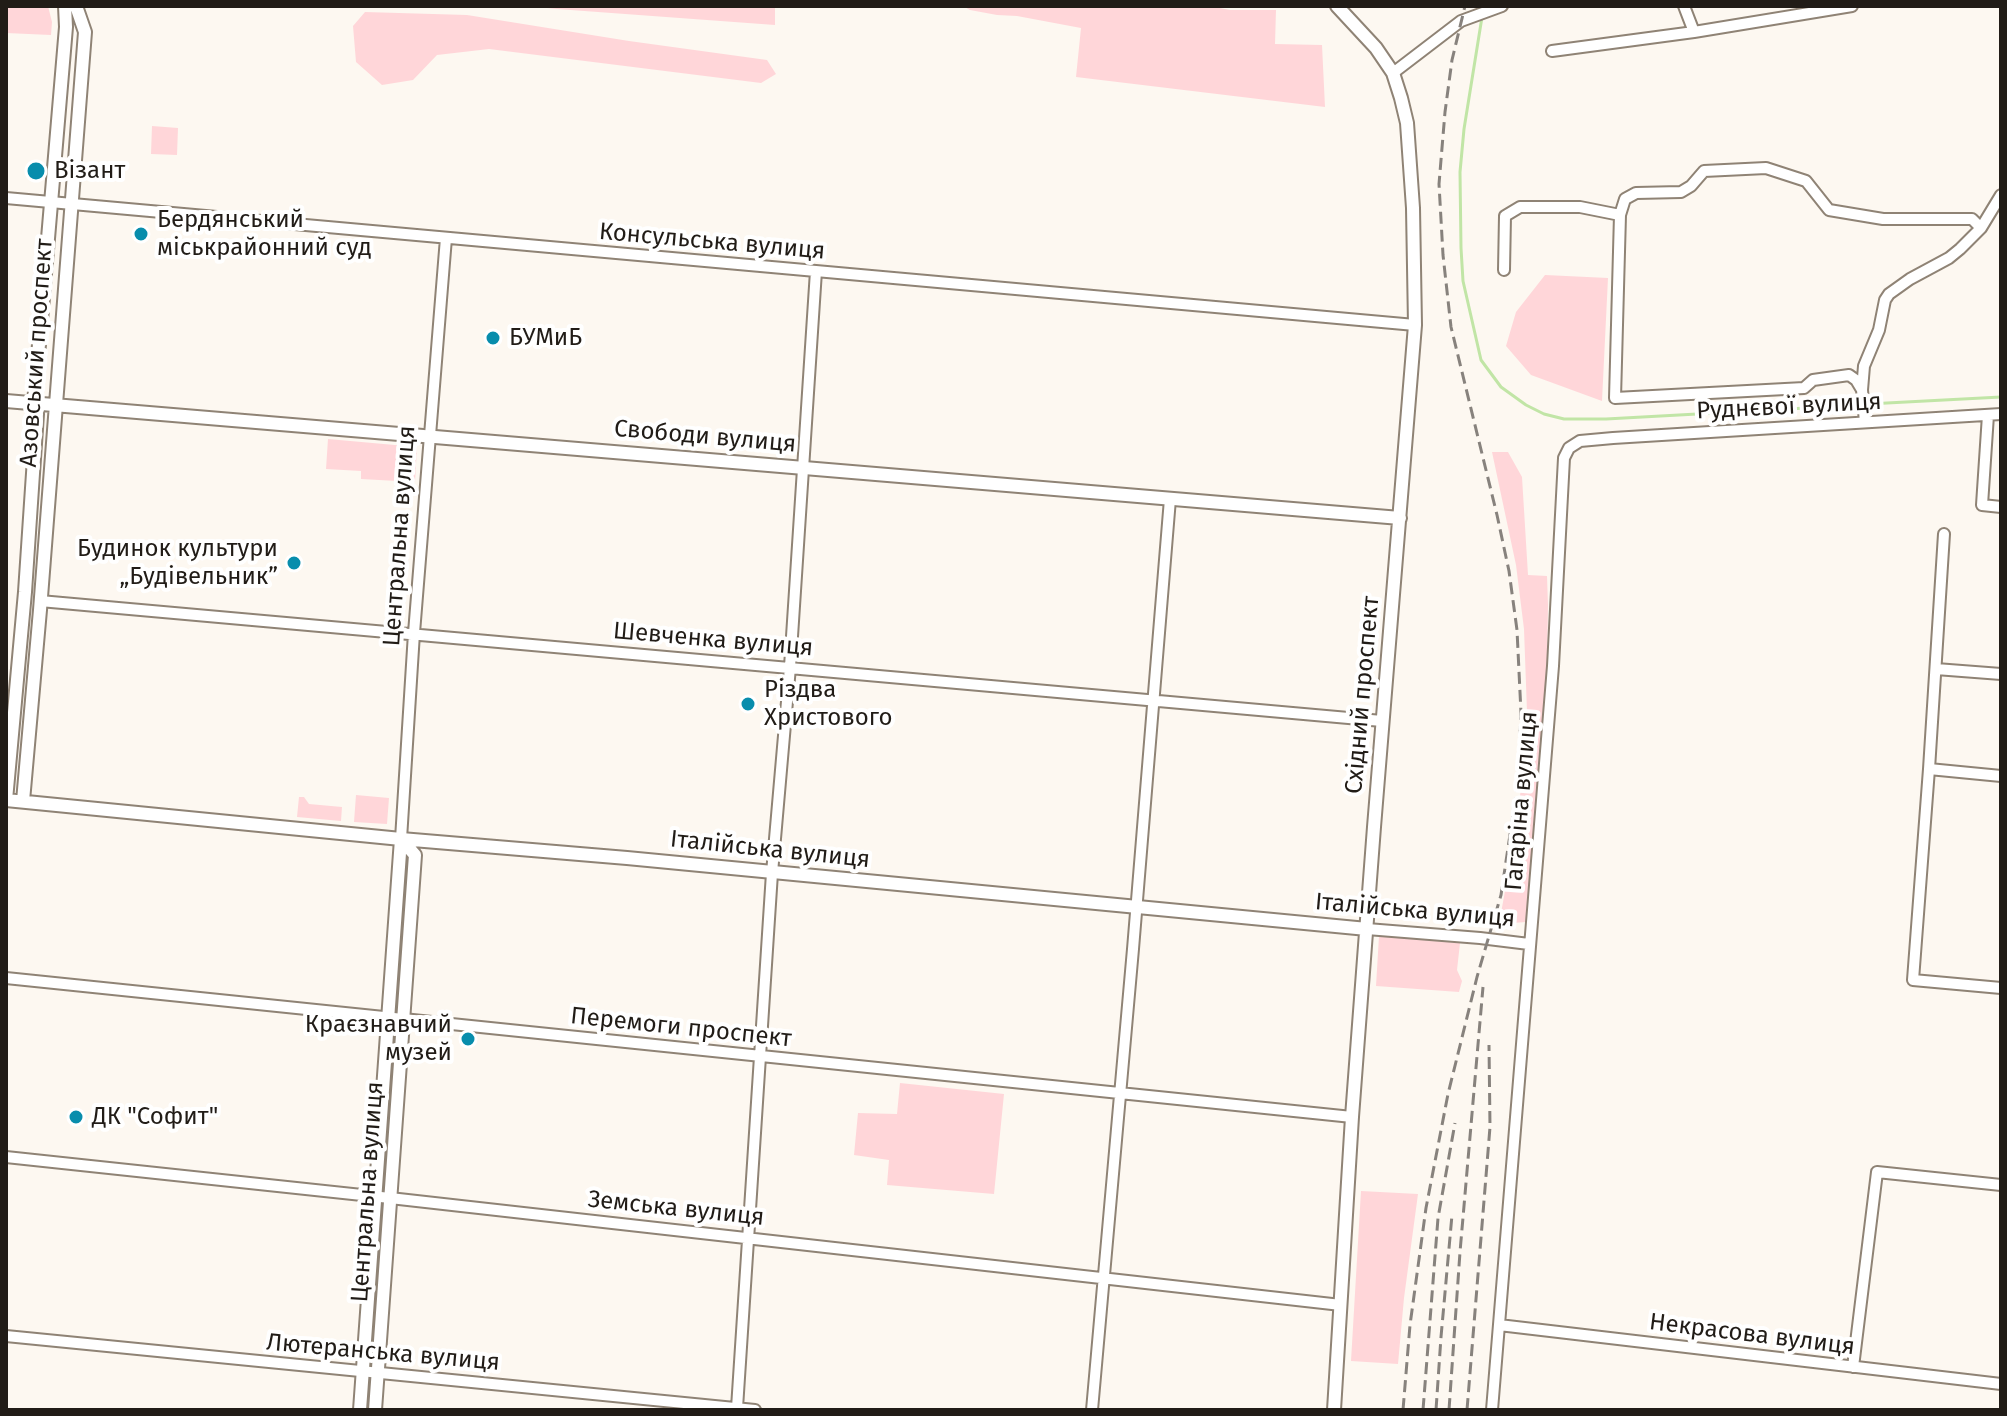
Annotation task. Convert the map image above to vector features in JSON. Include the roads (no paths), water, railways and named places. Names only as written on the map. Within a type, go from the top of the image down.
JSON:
[{"type":"main road","name":"Азовський проспект","points":[[6,800],[24,600],[37,414],[34,403],[66,27],[65,6]]},
{"type":"main road","name":"Азовський проспект","points":[[23,801],[85,32],[76,6]]},
{"type":"main road","name":"Східний проспект","points":[[1334,1410],[1352,1117],[1415,325],[1415,244],[1407,123],[1393,73],[1376,48],[1337,6]]},
{"type":"main road","name":"Свободи вулиця","points":[[6,401],[1400,518]]},
{"type":"main road","points":[[24,600],[40,601]]},
{"type":"main road","name":"Італійська вулиця","points":[[6,800],[1367,929]]},
{"type":"main road","name":"Центральна вулиця","points":[[360,1410],[401,839]]},
{"type":"main road","name":"Центральна вулиця","points":[[375,1410],[415,855],[401,839]]},
{"type":"street","points":[[1684,6],[1694,32]]},
{"type":"street","points":[[1552,51],[1852,6]]},
{"type":"street","points":[[1393,73],[1461,21],[1499,8]]},
{"type":"street","points":[[1862,390],[1849,375],[1813,380],[1804,388],[1615,398],[1620,215],[1625,199],[1636,193],[1681,192],[1704,171],[1766,168],[1806,181],[1829,210],[1883,219],[1972,219],[1981,228]]},
{"type":"street","points":[[1865,422],[1862,390],[1864,366],[1879,330],[1885,300],[1910,279],[1949,258],[1981,228],[2001,195]]},
{"type":"street","name":"Консульська вулиця","points":[[6,198],[1415,325]]},
{"type":"street","points":[[1504,270],[1505,216],[1520,207],[1580,207],[1620,215]]},
{"type":"street","name":"Центральна вулиця","points":[[401,839],[414,633],[446,238]]},
{"type":"street","points":[[737,1408],[816,271]]},
{"type":"street","name":"Руднєвої вулиця","points":[[1580,441],[2001,414]]},
{"type":"street","points":[[1988,415],[1982,505],[2001,507]]},
{"type":"street","name":"Гагаріна вулиця","points":[[1492,1410],[1553,666],[1564,458],[1569,448],[1580,441]]},
{"type":"street","points":[[1092,1410],[1170,499]]},
{"type":"street","points":[[1944,534],[1913,980],[2001,988]]},
{"type":"street","name":"Шевченка вулиця","points":[[40,601],[1382,721]]},
{"type":"street","points":[[1936,669],[2001,674]]},
{"type":"street","points":[[1929,769],[2001,776]]},
{"type":"street","name":"Італійська вулиця","points":[[1367,929],[1529,944]]},
{"type":"street","name":"Перемоги проспект","points":[[6,978],[1352,1117]]},
{"type":"street","name":"Земська вулиця","points":[[6,1157],[1341,1305]]},
{"type":"street","points":[[1853,1367],[1877,1172],[2001,1185]]},
{"type":"street","name":"Некрасова вулиця","points":[[1499,1325],[2001,1384]]},
{"type":"street","name":"Лютеранська вулиця","points":[[6,1336],[755,1410]]},
{"type":"waterway","points":[[1482,17],[1460,172],[1461,248],[1463,281],[1481,360],[1501,387],[1526,405],[1564,419],[1861,405]]},
{"type":"waterway","points":[[1868,404],[2001,397]]},
{"type":"railway","points":[[1403,1410],[1410,1325],[1426,1208],[1448,1094],[1501,895],[1518,781],[1521,713],[1517,630],[1509,571],[1451,327],[1443,255],[1439,184],[1445,112],[1452,60],[1465,6]]},
{"type":"railway","points":[[1449,1410],[1483,987]]},
{"type":"railway","points":[[1467,1410],[1490,1127],[1489,1045]]},
{"type":"railway","points":[[1423,1410],[1438,1218],[1455,1123]]},
{"type":"railway","points":[[1436,1410],[1452,1215]]},
{"type":"place","name":"Візант","points":[[36,171]]},
{"type":"place","name":"Бердянський міськрайонний суд","points":[[141,234]]},
{"type":"place","name":"БУМиБ","points":[[493,338]]},
{"type":"place","name":"Будинок культури „Будівельник”","points":[[294,563]]},
{"type":"place","name":"Різдва Христового","points":[[748,704]]},
{"type":"place","name":"Краєзнавчий музей","points":[[468,1039]]},
{"type":"place","name":"ДК \"Софит\"","points":[[76,1117]]}]
